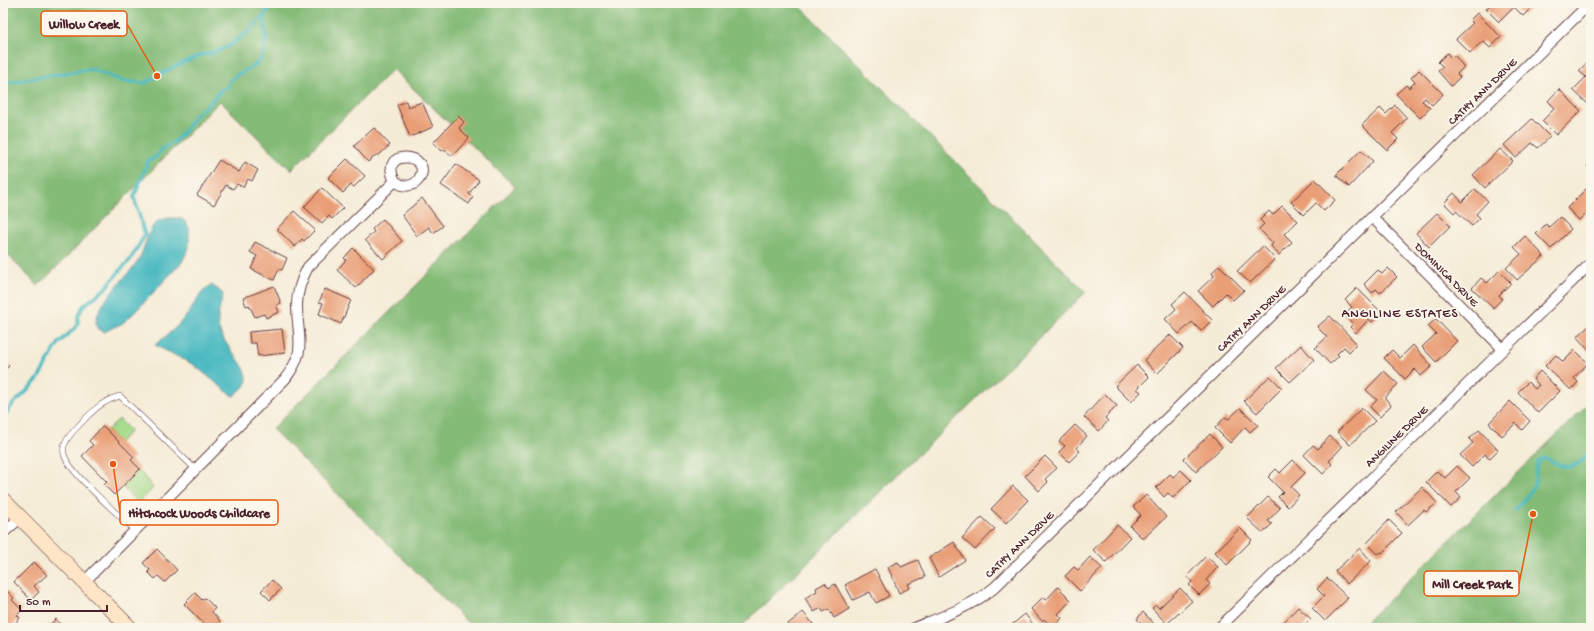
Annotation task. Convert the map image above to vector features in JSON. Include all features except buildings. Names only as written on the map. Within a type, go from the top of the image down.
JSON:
[{"type":"street","name":"CATHY ANN DRIVE","points":[[914,628],[961,609],[994,588],[1590,3]]},
{"type":"street","points":[[84,582],[285,379],[294,368],[301,341],[297,307],[298,295],[301,280],[308,267],[395,181]]},
{"type":"street","name":"DOMINICA DRIVE","points":[[1372,217],[1504,349]]},
{"type":"street","name":"ANGILINE DRIVE","points":[[1219,628],[1591,263]]},
{"type":"street","points":[[3,500],[130,628]]},
{"type":"street","points":[[3,533],[20,518]]},
{"type":"lane","points":[[135,530],[77,474],[68,463],[64,454],[64,446],[72,433],[107,400],[120,396],[195,469]]},
{"type":"green space","points":[[3,3],[797,3],[1086,292],[740,628],[473,628],[272,429],[515,187],[393,69],[291,170],[220,101],[38,286],[3,250]]},
{"type":"green space","points":[[1591,401],[1591,628],[1360,628]]},
{"type":"green space","points":[[119,419],[131,431],[119,442],[107,430]]},
{"type":"green space","points":[[139,470],[153,488],[139,503],[122,487]]},
{"type":"water","points":[[180,218],[186,222],[189,228],[189,248],[182,262],[123,323],[104,332],[97,328],[96,320],[99,311],[112,292],[139,259],[149,233],[156,222],[162,219]]},
{"type":"water","points":[[211,285],[223,294],[218,317],[220,332],[244,368],[246,374],[246,384],[234,396],[194,365],[155,345],[180,323],[200,295]]},
{"type":"waterway","points":[[3,83],[92,69],[122,81],[145,83],[174,67],[201,55],[216,52],[229,46],[248,32],[275,3]]},
{"type":"waterway","points":[[3,418],[13,404],[38,379],[58,344],[78,325],[78,317],[83,306],[106,288],[130,260],[145,235],[134,197],[148,161],[156,157],[162,149],[174,142],[187,128],[194,116],[209,104],[221,90],[228,87],[232,78],[257,64],[260,60],[265,43],[265,14]]},
{"type":"waterway","points":[[1515,510],[1534,487],[1537,463],[1539,461],[1547,459],[1567,467],[1573,466],[1583,460],[1591,449]]},
{"type":"place","name":"Willow Creek","points":[[157,76]]},
{"type":"place","name":"Hitchcock Woods Childcare","points":[[113,464]]},
{"type":"place","name":"Mill Creek Park","points":[[1533,514]]},
{"type":"district","name":"ANGILINE ESTATES","points":[[1400,312]]}]
